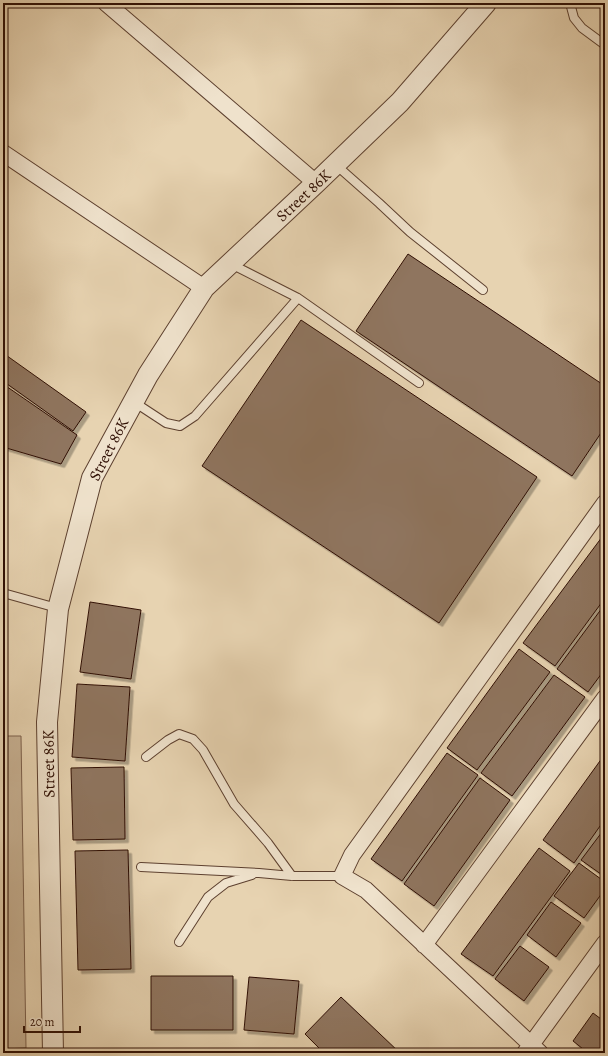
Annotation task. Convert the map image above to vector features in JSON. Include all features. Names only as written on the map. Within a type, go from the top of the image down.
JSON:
[{"type":"street","points":[[106,3],[316,183]]},
{"type":"street","name":"Street 86K","points":[[53,1053],[47,722],[58,609],[92,478],[148,376],[204,288],[400,102],[486,3]]},
{"type":"street","points":[[3,153],[204,288]]},
{"type":"street","points":[[605,503],[352,855],[342,876],[366,890],[532,1050],[605,943]]},
{"type":"street","points":[[424,945],[605,698]]},
{"type":"lane","points":[[570,3],[574,18],[582,28],[605,45]]},
{"type":"lane","points":[[336,164],[410,232],[483,290]]},
{"type":"lane","points":[[230,264],[298,298],[419,383]]},
{"type":"lane","points":[[133,402],[166,423],[180,426],[195,416],[298,298]]},
{"type":"lane","points":[[3,594],[58,609]]},
{"type":"lane","points":[[146,757],[168,740],[179,734],[193,739],[203,750],[234,804],[268,843],[292,876]]},
{"type":"lane","points":[[141,867],[292,876],[342,876]]},
{"type":"lane","points":[[179,942],[208,897],[226,883],[258,873]]},
{"type":"shaded area","points":[[3,736],[21,736],[26,1048],[3,1049]]},
{"type":"building","points":[[408,254],[605,386],[605,427],[572,476],[356,331]]},
{"type":"building","points":[[301,320],[537,477],[439,623],[202,466]]},
{"type":"building","points":[[3,353],[86,412],[73,431],[3,381]]},
{"type":"building","points":[[3,384],[77,435],[61,464],[3,447]]},
{"type":"building","points":[[605,533],[605,598],[555,666],[523,643]]},
{"type":"building","points":[[90,602],[141,610],[131,679],[80,672]]},
{"type":"building","points":[[605,604],[605,669],[588,692],[557,669]]},
{"type":"building","points":[[519,649],[550,672],[477,770],[447,748]]},
{"type":"building","points":[[554,675],[585,697],[512,796],[481,773]]},
{"type":"building","points":[[77,684],[130,687],[125,761],[72,757]]},
{"type":"building","points":[[447,753],[478,775],[402,881],[371,859]]},
{"type":"building","points":[[605,754],[605,819],[574,863],[543,840]]},
{"type":"building","points":[[124,767],[125,839],[73,840],[71,768]]},
{"type":"building","points":[[480,778],[510,800],[434,906],[404,884]]},
{"type":"building","points":[[605,828],[605,877],[581,860]]},
{"type":"building","points":[[539,848],[570,871],[493,976],[461,954]]},
{"type":"building","points":[[128,850],[131,969],[78,970],[75,851]]},
{"type":"building","points":[[579,863],[605,882],[605,889],[584,918],[554,896]]},
{"type":"building","points":[[551,902],[581,923],[556,957],[527,935]]},
{"type":"building","points":[[520,946],[549,967],[524,1001],[495,979]]},
{"type":"building","points":[[151,976],[233,976],[233,1030],[151,1030]]},
{"type":"building","points":[[249,977],[299,981],[294,1034],[244,1030]]},
{"type":"building","points":[[341,997],[400,1053],[324,1053],[305,1034]]},
{"type":"building","points":[[593,1013],[605,1022],[605,1053],[588,1053],[573,1041]]}]
